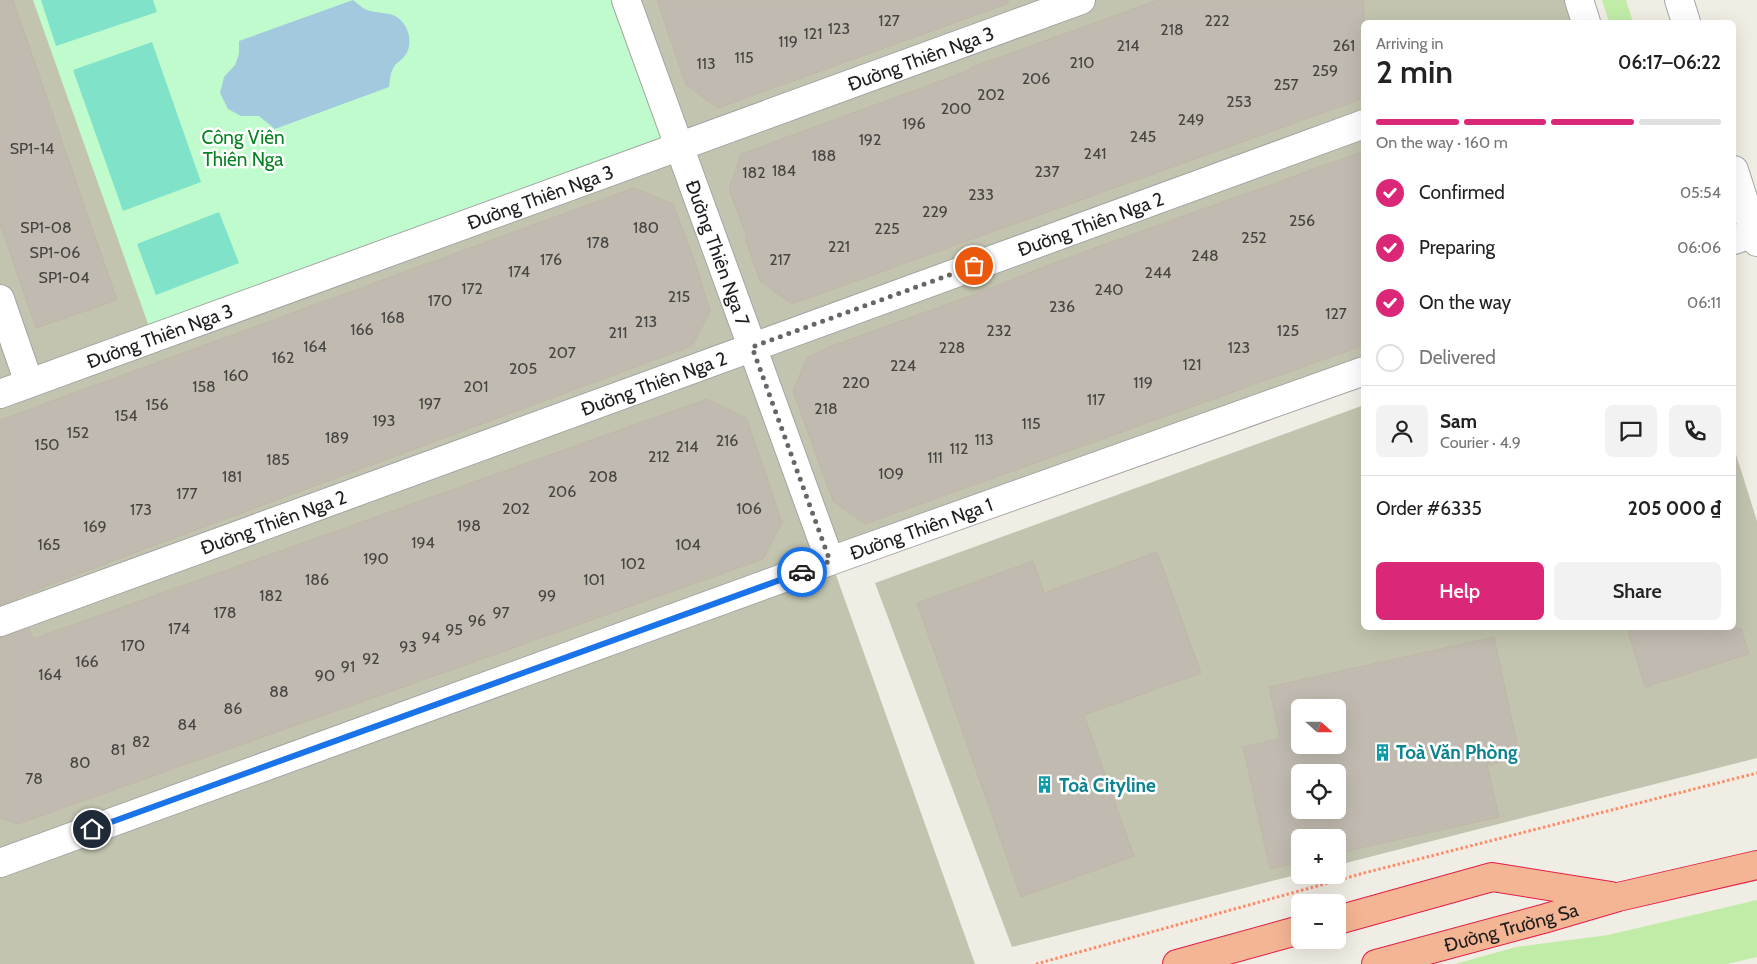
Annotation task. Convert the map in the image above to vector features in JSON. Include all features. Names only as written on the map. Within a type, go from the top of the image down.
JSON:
[{"type":"highway","name":"Đường Trường Sa","points":[[1376,964],[1618,898],[1757,865]]},
{"type":"highway","name":"Đường Trường Sa","points":[[1346,918],[1492,877],[1618,898]]},
{"type":"highway","points":[[1177,964],[1291,932]]},
{"type":"street","name":"Đường Thiên Nga 7","points":[[626,0],[830,561]]},
{"type":"street","name":"Đường Thiên Nga 3","points":[[0,394],[1081,0]]},
{"type":"street","points":[[1579,0],[1585,20]]},
{"type":"street","points":[[1679,0],[1685,20]]},
{"type":"street","name":"Đường Thiên Nga 2","points":[[0,622],[1361,125]]},
{"type":"street","points":[[1736,180],[1748,238]]},
{"type":"street","points":[[0,299],[29,384]]},
{"type":"street","name":"Đường Thiên Nga 1","points":[[0,863],[830,561],[1361,372]]},
{"type":"path","points":[[1036,964],[1364,872],[1757,773]]},
{"type":"shaded area","points":[[0,0],[1579,0],[1585,20],[1361,20],[1361,369],[831,561],[975,964],[0,964]]},
{"type":"shaded area","points":[[1361,406],[1361,630],[1736,630],[1736,454],[1757,521],[1757,758],[1346,863],[1346,829],[1291,829],[1291,876],[1012,947],[875,583]]},
{"type":"green space","name":"Công Viên Thiên Nga","points":[[33,0],[626,0],[679,146],[153,338]]},
{"type":"green space","points":[[41,0],[153,0],[157,12],[56,46]]},
{"type":"green space","points":[[1602,0],[1626,0],[1632,20],[1608,20]]},
{"type":"green space","points":[[152,42],[201,182],[123,211],[73,70]]},
{"type":"green space","points":[[219,212],[239,263],[156,295],[137,244]]},
{"type":"green space","points":[[1757,900],[1757,957],[1727,964],[1455,964],[1516,947],[1608,935]]},
{"type":"water","points":[[353,0],[368,10],[395,16],[406,28],[409,39],[408,50],[393,68],[389,87],[275,129],[259,116],[241,116],[228,109],[220,93],[224,77],[235,65],[239,54],[239,41]]},
{"type":"building","points":[[0,0],[13,0],[117,300],[36,328],[0,224]]},
{"type":"building","points":[[657,0],[1008,0],[1009,3],[718,108],[686,85]]},
{"type":"building","points":[[1158,0],[1364,0],[1364,20],[1361,20],[1361,99],[792,304],[760,281],[745,238],[747,237],[729,189],[741,154],[970,70],[970,68]]},
{"type":"building","points":[[1361,152],[1361,346],[865,524],[833,501],[793,391],[807,358],[829,347],[973,295],[1059,261]]},
{"type":"building","points":[[634,188],[673,204],[695,262],[710,311],[692,346],[139,551],[0,605],[0,420]]},
{"type":"building","points":[[707,399],[746,418],[765,471],[782,523],[763,559],[18,824],[0,818],[0,637],[29,628],[33,639]]},
{"type":"building","name":"Toà Cityline","points":[[1157,552],[1201,673],[1084,715],[1134,856],[1021,897],[917,603],[1033,561],[1044,593]]},
{"type":"building","points":[[1736,628],[1741,628],[1749,654],[1645,687],[1628,630],[1736,630]]},
{"type":"building","name":"Toà Văn Phòng","points":[[1494,637],[1520,758],[1487,765],[1499,817],[1346,851],[1346,829],[1291,829],[1291,864],[1270,869],[1243,747],[1280,738],[1269,687]]},
{"type":"way so far","points":[[802,572],[830,561],[752,347],[974,266]]},
{"type":"place","name":"Toà Văn Phòng","points":[[1382,752]]},
{"type":"place","name":"Toà Cityline","points":[[1045,785]]},
{"type":"route","points":[[92,829],[802,572]]}]
